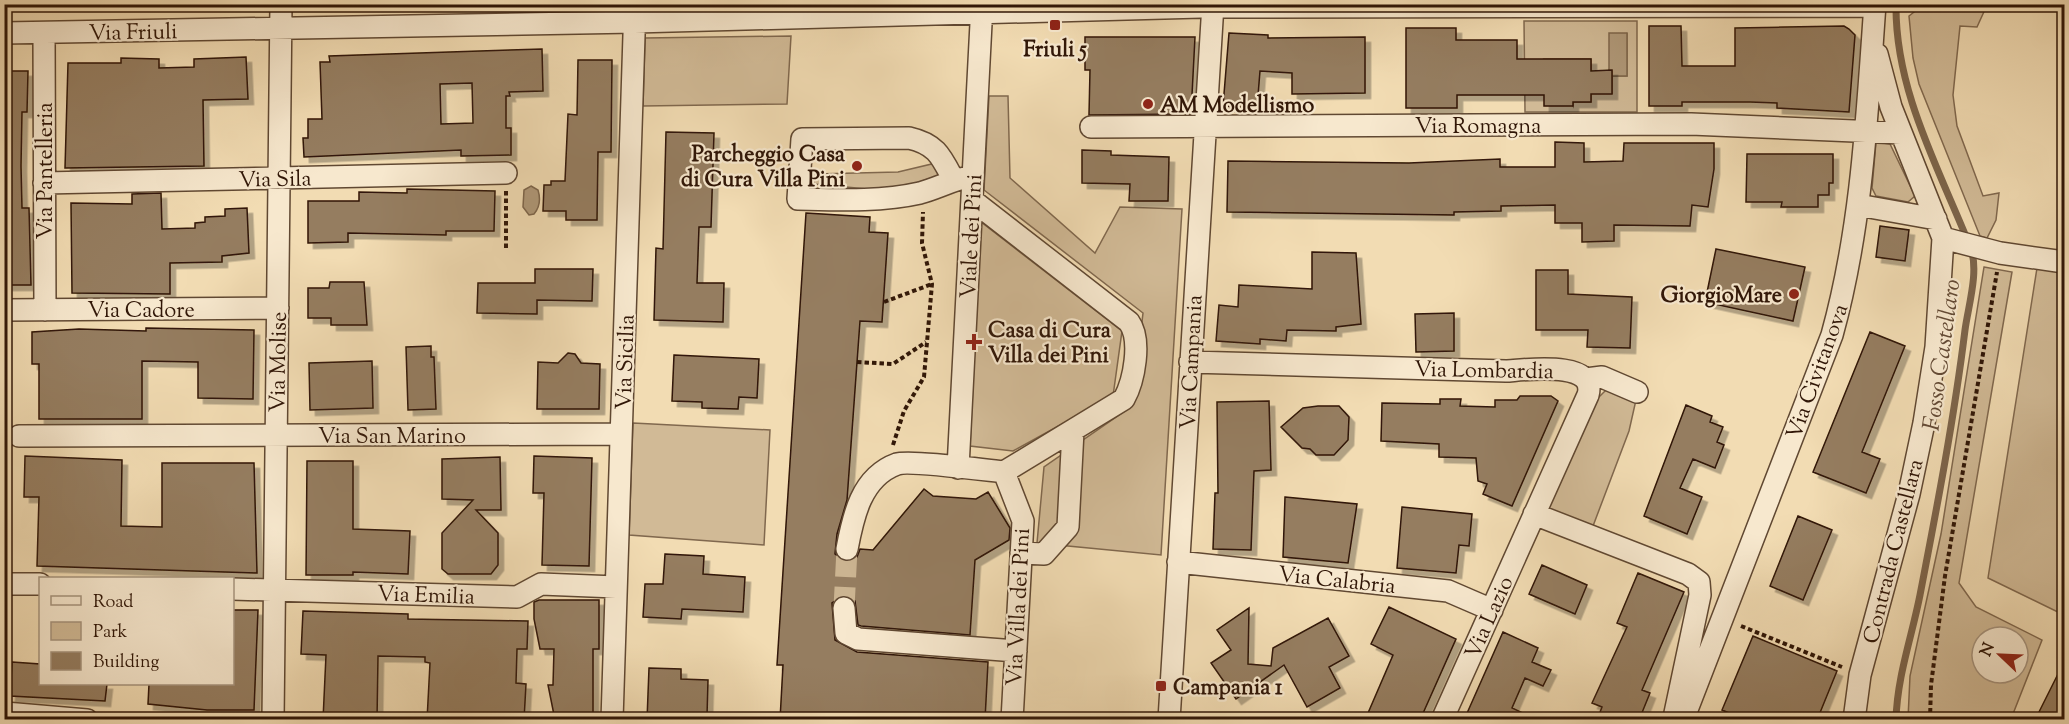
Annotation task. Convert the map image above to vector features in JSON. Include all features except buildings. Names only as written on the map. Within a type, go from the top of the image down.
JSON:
[{"type":"street","name":"Via Molise","points":[[273,720],[281,4]]},
{"type":"street","name":"Via Friuli","points":[[4,33],[280,29],[635,13],[1213,6],[1875,5]]},
{"type":"street","name":"Via Civitanova","points":[[1683,720],[1694,667],[1832,335],[1845,290],[1858,205],[1875,5]]},
{"type":"street","name":"Via Campania","points":[[1168,720],[1213,6]]},
{"type":"street","name":"Viale dei Pini","points":[[958,468],[972,200],[963,177],[981,9]]},
{"type":"street","name":"Via Sicilia","points":[[612,720],[635,13]]},
{"type":"street","name":"Via Pantelleria","points":[[44,33],[45,310]]},
{"type":"street","points":[[1873,36],[1891,107],[1943,233]]},
{"type":"street","points":[[1868,99],[1891,107]]},
{"type":"street","name":"Via Romagna","points":[[1091,127],[1691,124],[1901,133]]},
{"type":"street","points":[[909,138],[927,142],[963,177],[932,189],[884,198],[798,199],[802,139],[909,138]]},
{"type":"street","name":"Via Sila","points":[[44,183],[506,173]]},
{"type":"street","points":[[847,549],[853,515],[863,494],[874,480],[899,463],[1004,472],[1124,399],[1130,387],[1135,330],[1129,322],[972,200]]},
{"type":"street","points":[[1858,205],[1993,251],[2064,262]]},
{"type":"street","name":"Contrada Castellara","points":[[1854,720],[1860,675],[1909,494],[1924,423],[1936,347],[1943,233]]},
{"type":"street","name":"Via Cadore","points":[[4,310],[278,308]]},
{"type":"street","name":"Via Lombardia","points":[[1190,362],[1506,371],[1557,369],[1576,373],[1586,379],[1589,384],[1588,395],[1534,514]]},
{"type":"street","points":[[1586,379],[1602,377],[1637,392]]},
{"type":"street","points":[[1021,553],[1044,554],[1068,527],[1073,431]]},
{"type":"street","name":"Via San Marino","points":[[19,436],[621,434]]},
{"type":"street","name":"Via Villa dei Pini","points":[[1004,472],[1023,521],[1012,720]]},
{"type":"street","points":[[1534,514],[1695,578],[1699,582],[1694,667],[1675,720]]},
{"type":"street","name":"Via Lazio","points":[[1442,720],[1534,514]]},
{"type":"street","name":"Via Calabria","points":[[1178,562],[1448,591],[1492,610]]},
{"type":"street","points":[[12,584],[39,584]]},
{"type":"street","name":"Via Emilia","points":[[234,589],[517,597],[541,584],[616,587]]},
{"type":"street","points":[[844,608],[846,633],[858,639],[1016,651]]},
{"type":"street","points":[[5,713],[87,720]]},
{"type":"path","points":[[506,173],[506,248]]},
{"type":"path","points":[[899,463],[893,443],[896,430],[924,377],[932,284],[922,243],[922,215],[932,189]]},
{"type":"path","points":[[1930,720],[1931,686],[1945,576],[1993,251]]},
{"type":"path","points":[[884,302],[932,284]]},
{"type":"path","points":[[857,362],[893,364],[927,342]]},
{"type":"path","points":[[4,467],[5,458]]},
{"type":"path","points":[[1738,624],[1841,667]]},
{"type":"green space","points":[[1923,5],[1987,5],[1977,27],[1960,26],[1953,95],[1957,126],[1983,196],[1999,193],[1996,220],[1987,238],[1980,236],[1919,84],[1913,58],[1909,16]]},
{"type":"green space","points":[[1524,21],[1637,21],[1637,112],[1525,112]],"holes":[[[1627,33],[1627,76],[1612,76],[1612,94],[1609,70]],[[1544,59],[1591,59],[1591,102],[1573,102],[1573,106]]]},
{"type":"green space","points":[[791,36],[787,104],[643,106],[645,38]]},
{"type":"green space","points":[[989,96],[1008,96],[1010,178],[1095,253],[1120,207],[1182,209],[1161,555],[1037,543],[1044,467],[1132,406],[1143,313],[984,190]]},
{"type":"green space","points":[[1876,142],[1890,144],[1915,196],[1908,202],[1876,196],[1872,188]]},
{"type":"green space","points":[[936,163],[940,175],[902,188],[878,190],[814,184],[815,174],[898,172]]},
{"type":"green space","points":[[981,222],[1122,331],[1113,396],[1013,451],[970,446]]},
{"type":"green space","points":[[1984,267],[2012,272],[1959,583],[1976,607],[2012,625],[1970,625],[1970,685],[2024,685],[2011,719],[1908,719],[1910,676],[1941,534]]},
{"type":"green space","points":[[2037,268],[2064,271],[2064,615],[1988,578]]},
{"type":"green space","points":[[1607,389],[1636,400],[1629,431],[1593,526],[1548,509],[1597,399]]},
{"type":"green space","points":[[633,423],[770,430],[764,545],[629,535]]},
{"type":"green space","points":[[2030,634],[2042,640],[2030,671]]},
{"type":"shaded area","points":[[1609,33],[1627,33],[1627,76],[1612,76],[1612,71],[1609,70]]},
{"type":"shaded area","points":[[531,186],[538,190],[540,200],[534,214],[529,215],[523,207],[524,190]]},
{"type":"waterway","name":"Fosso Castellaro","points":[[1896,4],[1897,35],[1910,95],[1931,153],[1967,239]]},
{"type":"waterway","name":"Fosso Castellaro","points":[[1896,720],[1902,672],[1920,595],[1956,397],[1972,290],[1974,268],[1971,249]]},
{"type":"tunnel","points":[[844,608],[847,549]]},
{"type":"place","name":"Friuli 5","points":[[1055,25]]},
{"type":"place","name":"AM Modellismo","points":[[1148,104]]},
{"type":"place","name":"Parcheggio Casa di Cura Villa Pini","points":[[857,166]]},
{"type":"place","name":"GiorgioMare","points":[[1794,294]]},
{"type":"place","name":"Casa di Cura Villa dei Pini","points":[[974,342]]},
{"type":"place","name":"Campania 1","points":[[1161,686]]}]
